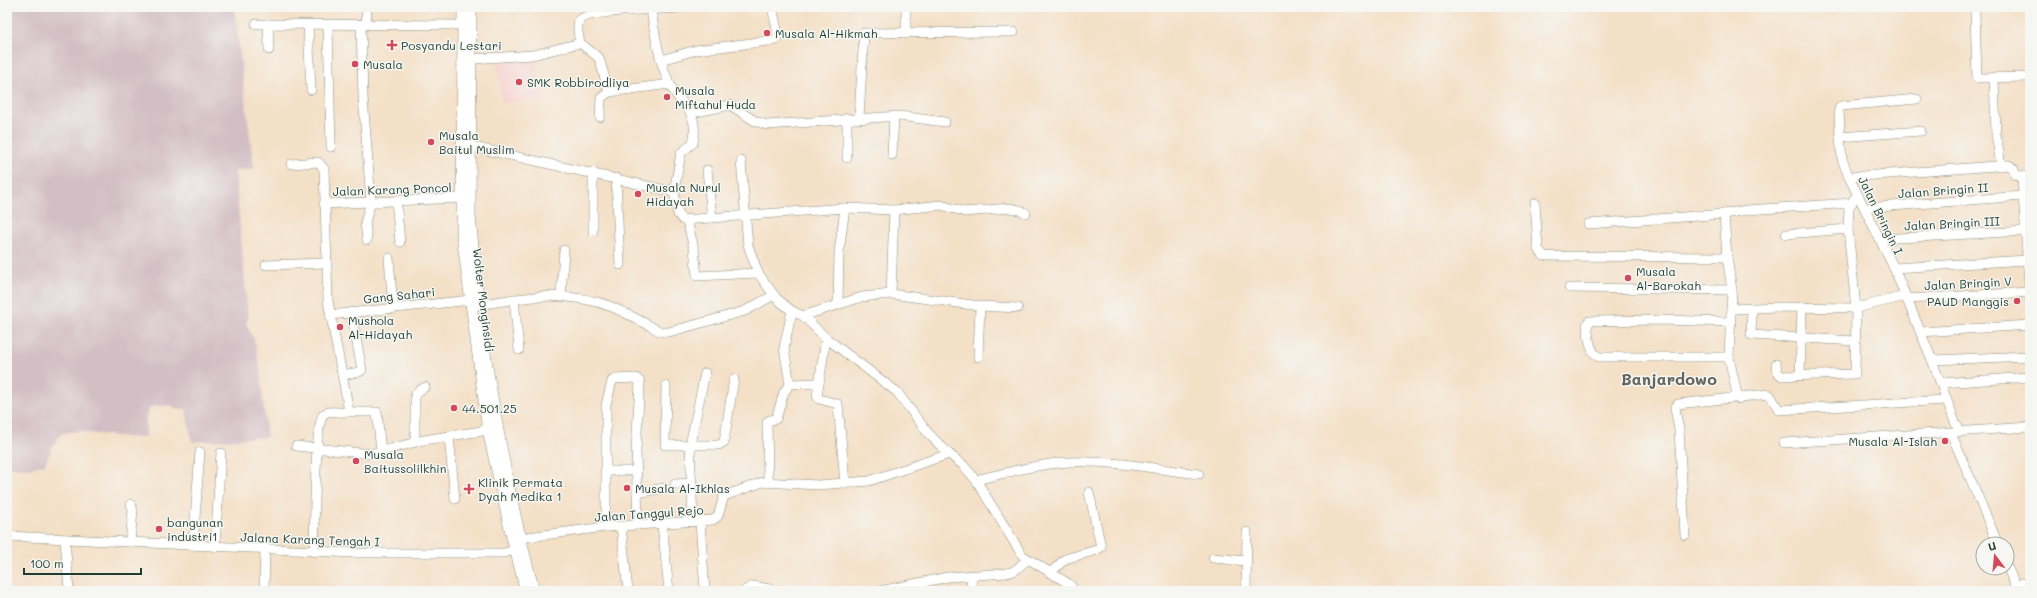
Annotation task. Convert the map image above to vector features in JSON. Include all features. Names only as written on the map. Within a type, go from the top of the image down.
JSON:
[{"type":"main road","name":"Wolter Monginsidi","points":[[463,7],[462,235],[494,414],[520,538],[534,591]]},
{"type":"main road","name":"Wolter Monginsidi","points":[[471,7],[469,146],[470,216],[474,302],[488,430],[515,550],[526,591]]},
{"type":"street","points":[[366,240],[365,222],[371,202],[363,98],[364,25],[367,7]]},
{"type":"street","points":[[661,60],[696,50],[776,40],[778,34],[772,7]]},
{"type":"street","points":[[906,7],[906,34]]},
{"type":"street","points":[[609,92],[599,58],[580,43],[578,26],[584,12],[611,9],[651,11],[679,8]]},
{"type":"street","points":[[651,11],[656,46],[670,84],[692,113],[693,143],[681,153],[674,192],[680,218],[687,220],[747,214],[845,208],[894,210],[941,205],[965,212],[1009,208],[1026,213]]},
{"type":"street","points":[[1975,13],[1977,78],[2030,78]]},
{"type":"street","points":[[256,24],[328,26],[463,25]]},
{"type":"street","points":[[268,24],[269,50]]},
{"type":"street","points":[[308,25],[311,90]]},
{"type":"street","points":[[328,26],[331,147]]},
{"type":"street","points":[[859,117],[864,33],[906,34],[1014,32]]},
{"type":"street","points":[[470,59],[533,54],[580,43]]},
{"type":"street","points":[[1994,78],[1996,134],[2001,166],[2011,166],[2015,175],[2026,177],[2023,196],[2026,231],[2029,243],[2027,260],[2030,301]]},
{"type":"street","points":[[600,117],[601,98],[609,92],[670,84]]},
{"type":"street","points":[[1849,177],[1842,159],[1839,109],[1842,105],[1917,99]]},
{"type":"street","points":[[692,113],[730,105],[755,121],[767,125],[859,117],[894,116],[945,122]]},
{"type":"street","points":[[892,155],[894,116]]},
{"type":"street","points":[[847,118],[847,158]]},
{"type":"street","points":[[1840,137],[1921,131]]},
{"type":"street","points":[[469,146],[593,172],[674,192]]},
{"type":"street","points":[[740,161],[747,214],[748,245],[758,273],[774,295],[792,311],[803,316],[826,338],[896,392],[928,433],[949,454],[963,465],[976,480],[1022,555],[1027,560],[1069,584],[1075,591]]},
{"type":"street","points":[[291,164],[318,162],[324,169],[326,264],[330,315],[348,412]]},
{"type":"street","name":"Jalan Bringin I","points":[[1995,536],[1955,432],[1954,422],[1944,400],[1941,383],[1932,360],[1920,332],[1900,298],[1894,268],[1849,177],[2001,166]]},
{"type":"street","points":[[707,170],[712,218]]},
{"type":"street","points":[[593,172],[593,232]]},
{"type":"street","points":[[616,178],[620,265]]},
{"type":"street","points":[[1776,364],[1778,375],[1855,375],[1856,308],[1848,229],[1848,212],[1857,194]]},
{"type":"street","name":"Jalan Bringin II","points":[[1864,208],[2023,196]]},
{"type":"street","name":"Jalan Karang Poncol","points":[[324,204],[462,198]]},
{"type":"street","points":[[396,201],[400,242]]},
{"type":"street","points":[[1588,224],[1724,214],[1747,210],[1852,203]]},
{"type":"street","points":[[1535,204],[1538,250],[1544,256],[1727,257]]},
{"type":"street","points":[[838,304],[839,252],[845,208]]},
{"type":"street","points":[[891,294],[894,210]]},
{"type":"street","points":[[1724,214],[1727,257],[1732,290],[1729,357],[1738,399]]},
{"type":"street","points":[[687,220],[694,249],[697,276],[758,273]]},
{"type":"street","points":[[1786,234],[1848,229]]},
{"type":"street","name":"Jalan Bringin III","points":[[1880,239],[2026,231]]},
{"type":"street","points":[[561,296],[564,250]]},
{"type":"street","points":[[389,258],[393,308]]},
{"type":"street","points":[[1894,268],[2027,260]]},
{"type":"street","points":[[266,265],[326,264]]},
{"type":"street","points":[[1569,288],[1732,290]]},
{"type":"street","name":"Jalan Bringin V","points":[[1730,309],[1802,307],[1856,308],[1900,298],[2030,292]]},
{"type":"street","points":[[803,316],[868,296],[891,294],[980,306],[1018,308]]},
{"type":"street","name":"Gang Sahari","points":[[330,315],[393,308],[538,296],[561,296],[588,300],[611,306],[661,332],[669,332],[745,311],[774,295]]},
{"type":"street","points":[[514,299],[519,350]]},
{"type":"street","points":[[978,356],[980,306]]},
{"type":"street","points":[[1800,376],[1802,307]]},
{"type":"street","points":[[1752,308],[1751,335],[1856,341]]},
{"type":"street","points":[[768,483],[767,422],[776,419],[784,392],[790,384],[784,348],[792,311]]},
{"type":"street","points":[[342,375],[359,372],[362,370],[351,312]]},
{"type":"street","points":[[1729,357],[1599,357],[1595,355],[1590,347],[1587,324],[1589,321],[1644,320],[1731,322]]},
{"type":"street","points":[[1920,332],[2030,326]]},
{"type":"street","points":[[826,338],[818,398],[838,404],[845,482]]},
{"type":"street","points":[[1932,360],[2030,356]]},
{"type":"street","points":[[705,373],[690,445],[696,522],[705,591]]},
{"type":"street","points":[[1941,383],[2030,377]]},
{"type":"street","points":[[606,527],[606,405],[611,383],[614,379],[636,378],[640,382],[637,472],[638,525]]},
{"type":"street","points":[[666,386],[665,445],[719,445],[724,442],[734,379]]},
{"type":"street","points":[[790,384],[819,383]]},
{"type":"street","points":[[415,442],[415,396],[425,387]]},
{"type":"street","points":[[1685,535],[1676,406],[1682,404],[1770,395],[1779,410],[1944,400]]},
{"type":"street","points":[[314,552],[317,448],[323,415],[327,412],[377,412],[381,452]]},
{"type":"street","points":[[1784,444],[2030,427]]},
{"type":"street","points":[[296,446],[363,453],[381,452],[415,442],[488,430]]},
{"type":"street","points":[[449,436],[455,499]]},
{"type":"street","points":[[193,545],[200,452]]},
{"type":"street","points":[[215,547],[221,454]]},
{"type":"street","name":"Jalan Tanggul Rejo","points":[[520,538],[606,527],[696,522],[718,518],[724,496],[760,483],[818,485],[869,481],[949,454]]},
{"type":"street","points":[[976,480],[1038,466],[1070,462],[1109,462],[1199,474]]},
{"type":"street","points":[[605,471],[637,472]]},
{"type":"street","points":[[675,484],[692,483]]},
{"type":"street","points":[[637,492],[664,488]]},
{"type":"street","points":[[1050,573],[1065,559],[1098,550],[1101,547],[1089,492]]},
{"type":"street","points":[[130,542],[133,511],[131,504]]},
{"type":"street","points":[[662,524],[669,591]]},
{"type":"street","points":[[621,526],[628,591]]},
{"type":"street","points":[[1246,591],[1247,532]]},
{"type":"street","name":"Jalana Karang Tengah I","points":[[7,536],[314,552],[504,553],[515,550]]},
{"type":"street","points":[[65,538],[69,591]]},
{"type":"street","points":[[264,591],[265,550]]},
{"type":"street","points":[[1213,558],[1246,561]]},
{"type":"street","points":[[880,591],[948,576],[1007,573],[1014,571],[1027,560]]},
{"type":"street","points":[[971,576],[972,591]]},
{"type":"street","points":[[2011,576],[2015,585],[2030,582]]},
{"type":"street","points":[[744,591],[753,586],[781,591]]},
{"type":"shaded area","points":[[7,7],[234,7],[254,169],[235,171],[248,317],[246,324],[254,339],[260,369],[267,437],[192,442],[186,409],[177,409],[171,405],[150,407],[146,417],[146,436],[136,438],[80,431],[62,433],[52,447],[45,464],[30,468],[7,467]]},
{"type":"shaded area","name":"SMK Robbirodliya","points":[[536,58],[542,100],[502,103],[497,63]]},
{"type":"place","name":"Musala Al-Hikmah","points":[[767,33]]},
{"type":"place","name":"Posyandu Lestari","points":[[392,45]]},
{"type":"place","name":"Musala","points":[[355,64]]},
{"type":"place","name":"SMK Robbirodliya","points":[[519,82]]},
{"type":"place","name":"Musala Miftahul Huda","points":[[667,97]]},
{"type":"place","name":"Musala Baitul Muslim","points":[[431,142]]},
{"type":"place","name":"Musala Nurul Hidayah","points":[[638,194]]},
{"type":"place","name":"Musala Al-Barokah","points":[[1628,278]]},
{"type":"place","name":"PAUD Manggis","points":[[2017,301]]},
{"type":"place","name":"Mushola Al-Hidayah","points":[[340,327]]},
{"type":"place","name":"44.501.25","points":[[454,408]]},
{"type":"place","name":"Musala Al-Islah","points":[[1945,441]]},
{"type":"place","name":"Musala Baitussolilkhin","points":[[356,461]]},
{"type":"place","name":"Musala Al-Ikhlas","points":[[627,488]]},
{"type":"place","name":"Klinik Permata Dyah Medika 1","points":[[469,489]]},
{"type":"place","name":"bangunan industri1","points":[[159,529]]},
{"type":"district","name":"Banjardowo","points":[[1669,378]]}]
